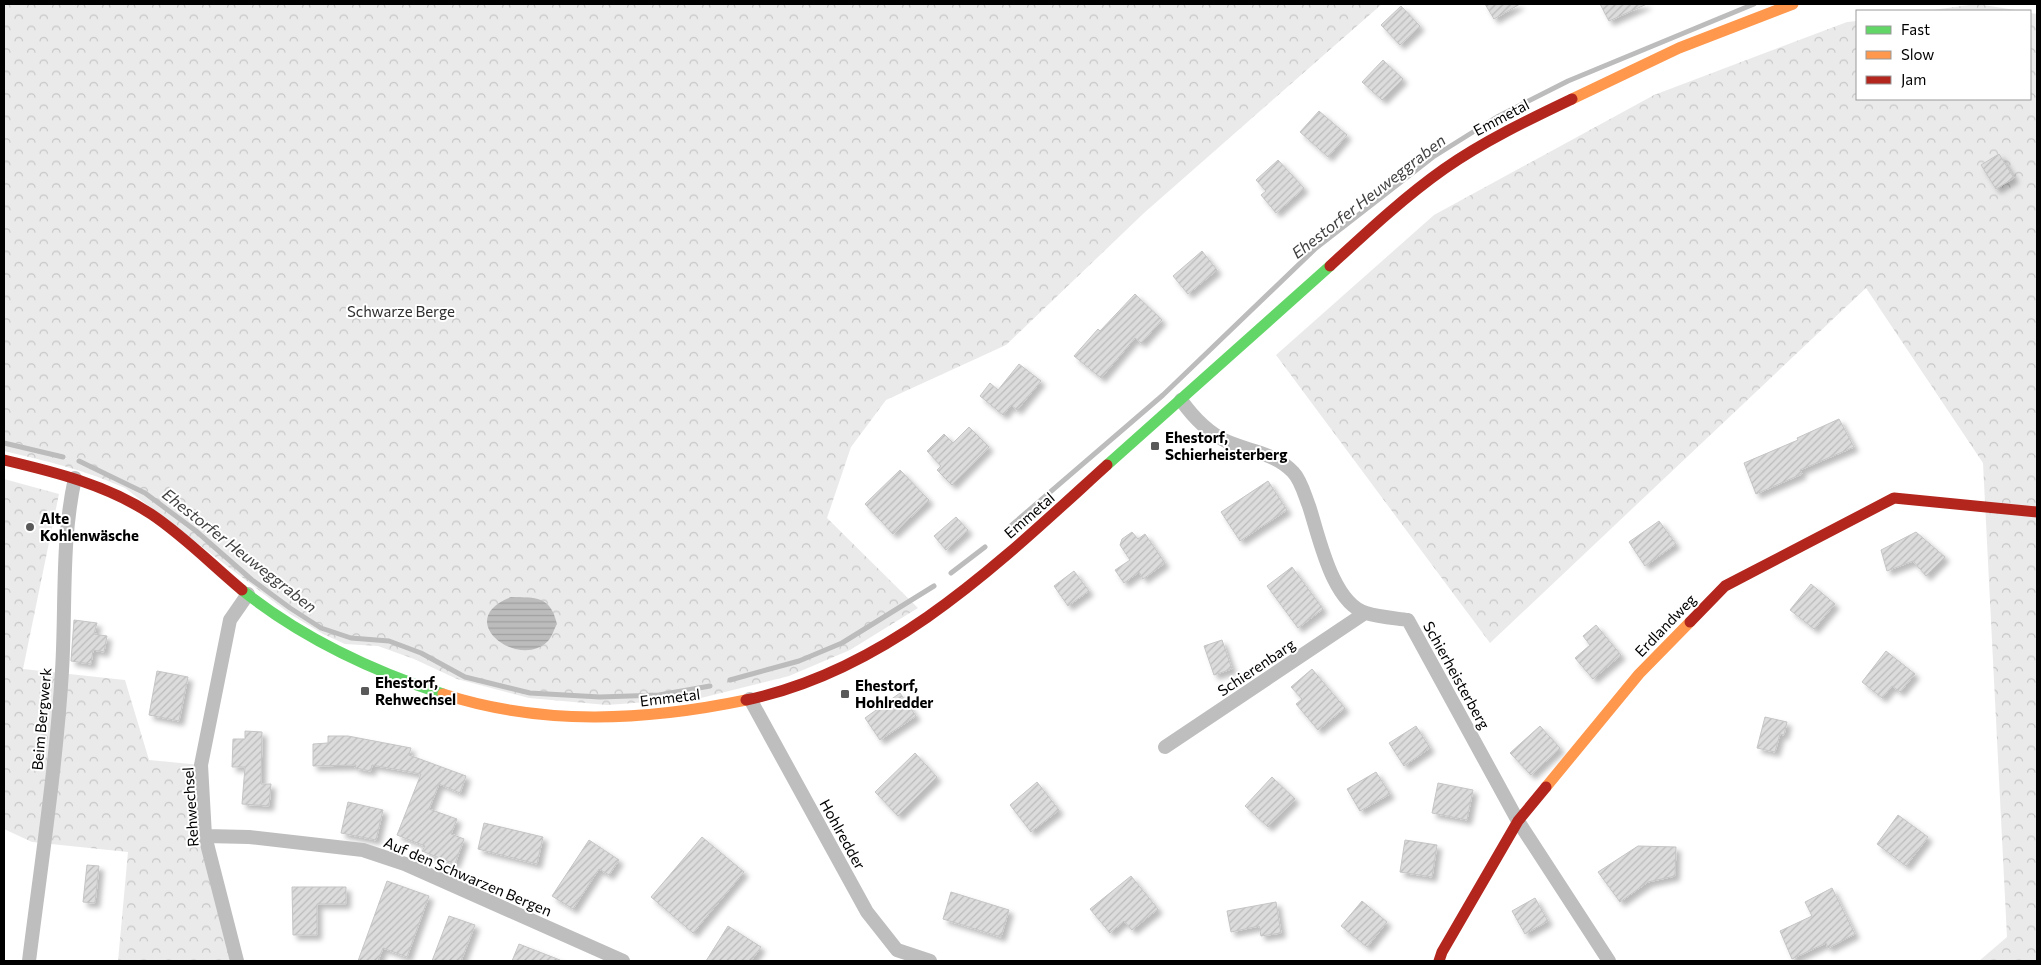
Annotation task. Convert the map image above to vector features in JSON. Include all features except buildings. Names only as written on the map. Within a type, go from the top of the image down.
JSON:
[{"type":"main road","name":"Emmetal","points":[[4,460],[75,478],[108,490],[149,512],[248,594],[295,628],[330,648],[376,669],[435,691],[518,712],[590,718],[673,714],[784,691],[876,650],[936,610],[979,578],[1058,510],[1394,208],[1444,169],[1479,146],[1556,105],[1670,52],[1793,4]]},
{"type":"main road","name":"Erdlandweg","points":[[1440,961],[1442,952],[1518,821],[1639,674],[1724,586],[1894,498],[2037,512]]},
{"type":"street","points":[[1180,400],[1203,427],[1228,442],[1281,461],[1295,474],[1317,530],[1327,567],[1346,599],[1364,613]]},
{"type":"street","name":"Beim Bergwerk","points":[[29,961],[51,796],[62,672],[68,507],[75,478]]},
{"type":"street","name":"Rehwechsel","points":[[237,961],[205,836],[201,765],[230,620],[248,594]]},
{"type":"street","name":"Schierenbarg","points":[[1165,747],[1364,613]]},
{"type":"street","name":"Schierheisterberg","points":[[1364,613],[1408,620],[1518,821],[1609,961]]},
{"type":"street","name":"Hohlredder","points":[[750,699],[867,912],[897,950],[930,961]]},
{"type":"street","name":"Auf den Schwarzen Bergen","points":[[205,836],[248,837],[363,850],[405,864],[623,961]]},
{"type":"green space","name":"Schwarze Berge","points":[[4,4],[1382,4],[1144,213],[1006,345],[886,400],[851,447],[827,518],[918,608],[850,650],[789,676],[701,698],[607,705],[529,698],[457,679],[414,659],[378,646],[345,644],[323,634],[290,614],[125,488],[80,471],[4,451]]},
{"type":"green space","points":[[1977,4],[2016,10],[1932,10]]},
{"type":"green space","points":[[2031,13],[2037,14],[2037,961],[1979,961],[2007,937],[1983,463],[1866,288],[1490,643],[1276,355],[1434,215],[1654,95],[1847,22],[1856,21],[1856,100],[2031,100]]},
{"type":"green space","points":[[4,479],[59,494],[23,669],[125,680],[149,760],[201,765],[205,836],[237,961],[118,961],[128,852],[32,842],[4,829]]},
{"type":"shaded area","points":[[511,597],[541,600],[546,603],[554,615],[557,624],[551,637],[536,649],[522,650],[508,646],[496,639],[489,629],[487,618],[494,607]]},
{"type":"waterway","name":"Ehestorfer Heuweggraben","points":[[1006,530],[1163,395],[1316,248],[1433,157],[1497,117],[1568,81],[1754,4]]},
{"type":"waterway","name":"Ehestorfer Heuweggraben","points":[[4,443],[63,457]]},
{"type":"waterway","name":"Ehestorfer Heuweggraben","points":[[79,461],[145,493],[196,531],[252,580],[321,628],[351,638],[389,641],[421,653],[465,677],[530,693],[600,697],[659,695],[710,686]]},
{"type":"waterway","name":"Ehestorfer Heuweggraben","points":[[951,573],[985,547]]},
{"type":"waterway","name":"Ehestorfer Heuweggraben","points":[[730,680],[799,661],[842,643],[934,586]]},
{"type":"traffic: fast","points":[[1107,465],[1330,266]]},
{"type":"traffic: fast","points":[[242,590],[288,623],[338,651],[389,674],[443,694]]},
{"type":"traffic: slow","points":[[1572,99],[1679,48],[1793,4]]},
{"type":"traffic: slow","points":[[1546,787],[1639,674],[1690,622]]},
{"type":"traffic: slow","points":[[443,694],[480,704],[518,711],[594,717],[670,712],[746,700]]},
{"type":"traffic: jam","points":[[1330,266],[1400,203],[1444,169],[1490,140],[1572,99]]},
{"type":"traffic: jam","points":[[4,460],[42,469],[99,487],[134,504],[175,532],[242,590]]},
{"type":"traffic: jam","points":[[746,700],[799,685],[849,664],[896,638],[984,574],[1107,465]]},
{"type":"traffic: jam","points":[[1690,622],[1725,586],[1894,498],[2037,512]]},
{"type":"traffic: jam","points":[[1439,961],[1442,952],[1518,821],[1546,787]]},
{"type":"place","name":"Ehestorf, Schierheisterberg","points":[[1155,446]]},
{"type":"place","name":"Alte Kohlenwäsche","points":[[30,527]]},
{"type":"place","name":"Ehestorf, Rehwechsel","points":[[365,691]]},
{"type":"place","name":"Ehestorf, Hohlredder","points":[[845,694]]}]
